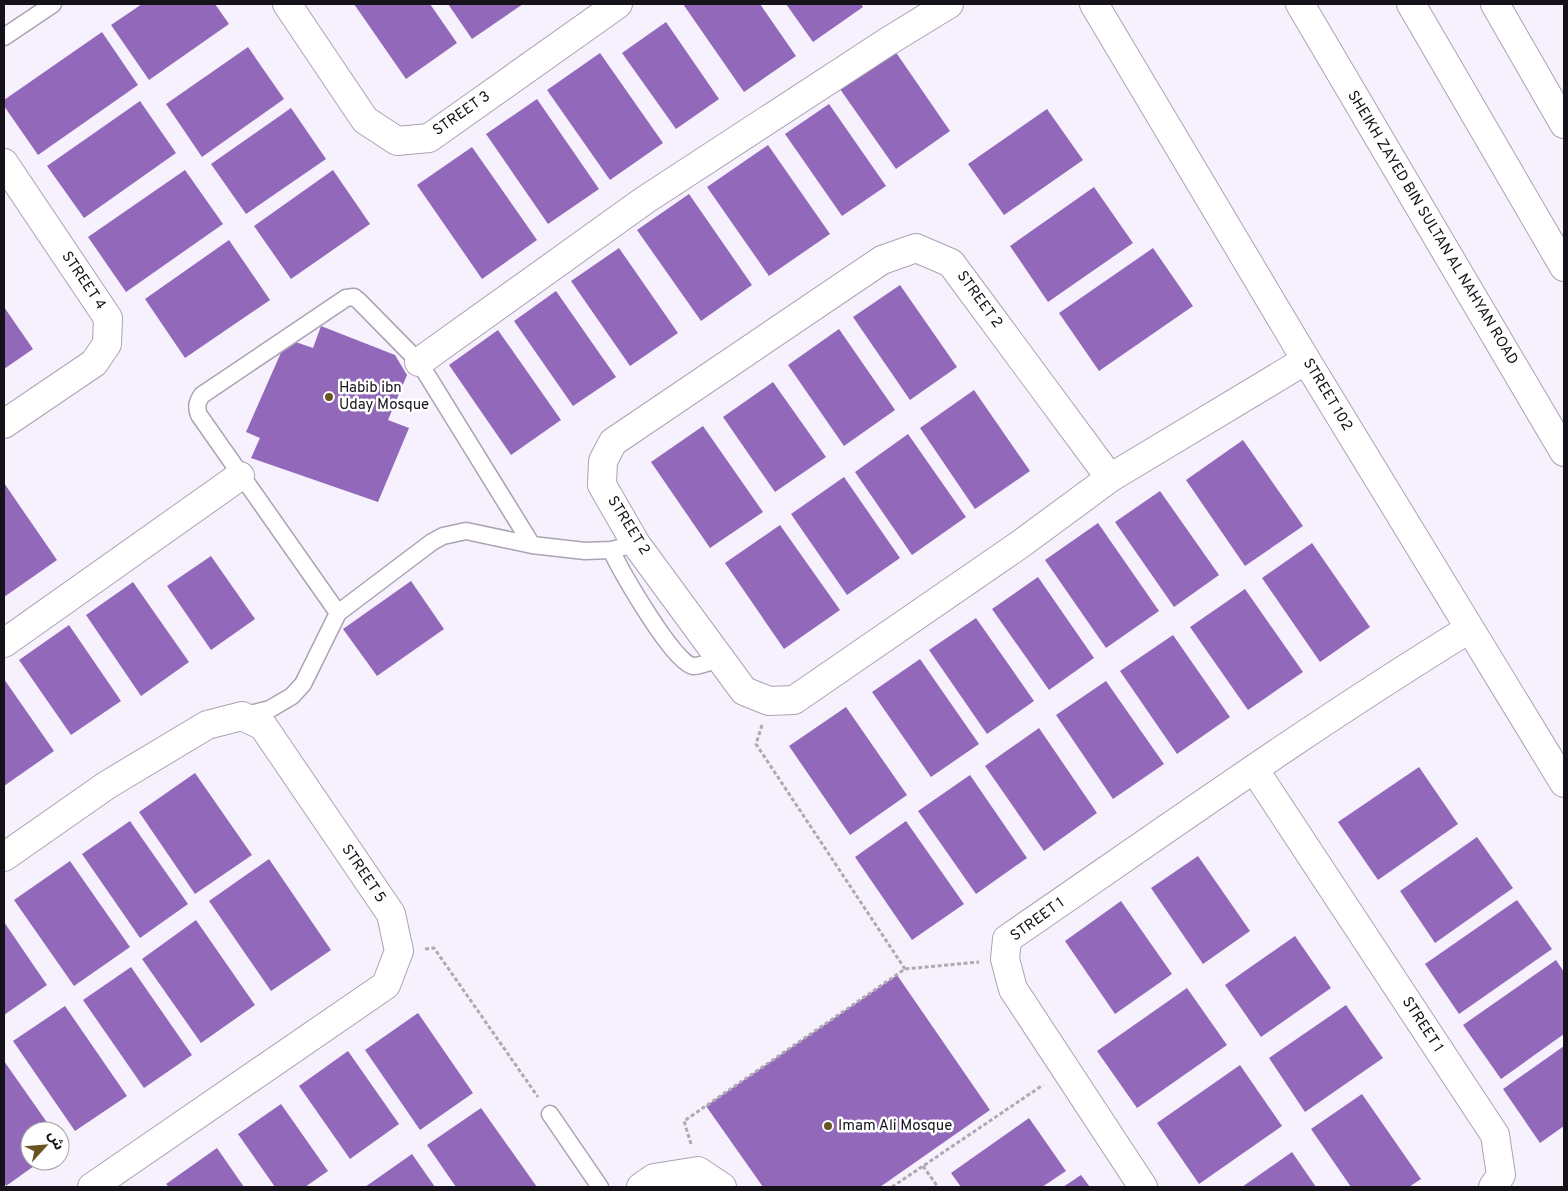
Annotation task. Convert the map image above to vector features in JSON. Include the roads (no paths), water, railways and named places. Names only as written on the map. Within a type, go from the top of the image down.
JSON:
[{"type":"main road","name":"STREET 3","points":[[287,4],[365,120],[397,141],[429,138],[618,4]]},
{"type":"main road","points":[[419,362],[645,200],[878,47],[949,4]]},
{"type":"main road","name":"STREET 102","points":[[1094,4],[1306,360],[1564,783]]},
{"type":"main road","points":[[1282,4],[1334,62]]},
{"type":"main road","name":"SHEIKH ZAYED BIN SULTAN AL NAHYAN ROAD","points":[[1300,4],[1564,452]]},
{"type":"main road","points":[[1411,4],[1564,268]]},
{"type":"main road","points":[[1494,4],[1564,124]]},
{"type":"main road","name":"STREET 4","points":[[4,163],[108,318],[106,344],[94,363],[4,424]]},
{"type":"main road","name":"STREET 2","points":[[1110,478],[951,263],[916,248],[882,260],[613,442],[603,461],[602,485],[624,547],[720,658],[744,691],[769,701],[794,700],[1022,543],[1110,478],[1306,360]]},
{"type":"main road","points":[[4,643],[240,476]]},
{"type":"main road","name":"STREET 1","points":[[1143,1187],[1013,989],[1005,959],[1007,939],[1254,769],[1414,662],[1469,628]]},
{"type":"main road","points":[[4,857],[106,785],[207,724],[242,716]]},
{"type":"main road","name":"STREET 5","points":[[92,1187],[386,985],[399,952],[390,914],[263,726],[242,716]]},
{"type":"main road","name":"STREET 1","points":[[1254,769],[1495,1135],[1501,1175],[1493,1187]]},
{"type":"main road","points":[[641,1187],[654,1178],[698,1171],[722,1187]]},
{"type":"lane","points":[[4,37],[53,4]]},
{"type":"lane","points":[[338,613],[240,476],[199,415],[196,407],[202,395],[350,297],[359,300],[419,362],[532,545]]},
{"type":"lane","points":[[242,716],[270,709],[292,696],[303,684],[338,613],[432,542],[444,536],[466,531],[532,545],[585,551],[624,547]]},
{"type":"lane","points":[[550,1114],[600,1187]]},
{"type":"place","name":"Habib ibn Uday Mosque","points":[[329,397]]},
{"type":"place","name":"Imam Ali Mosque","points":[[828,1126]]}]
